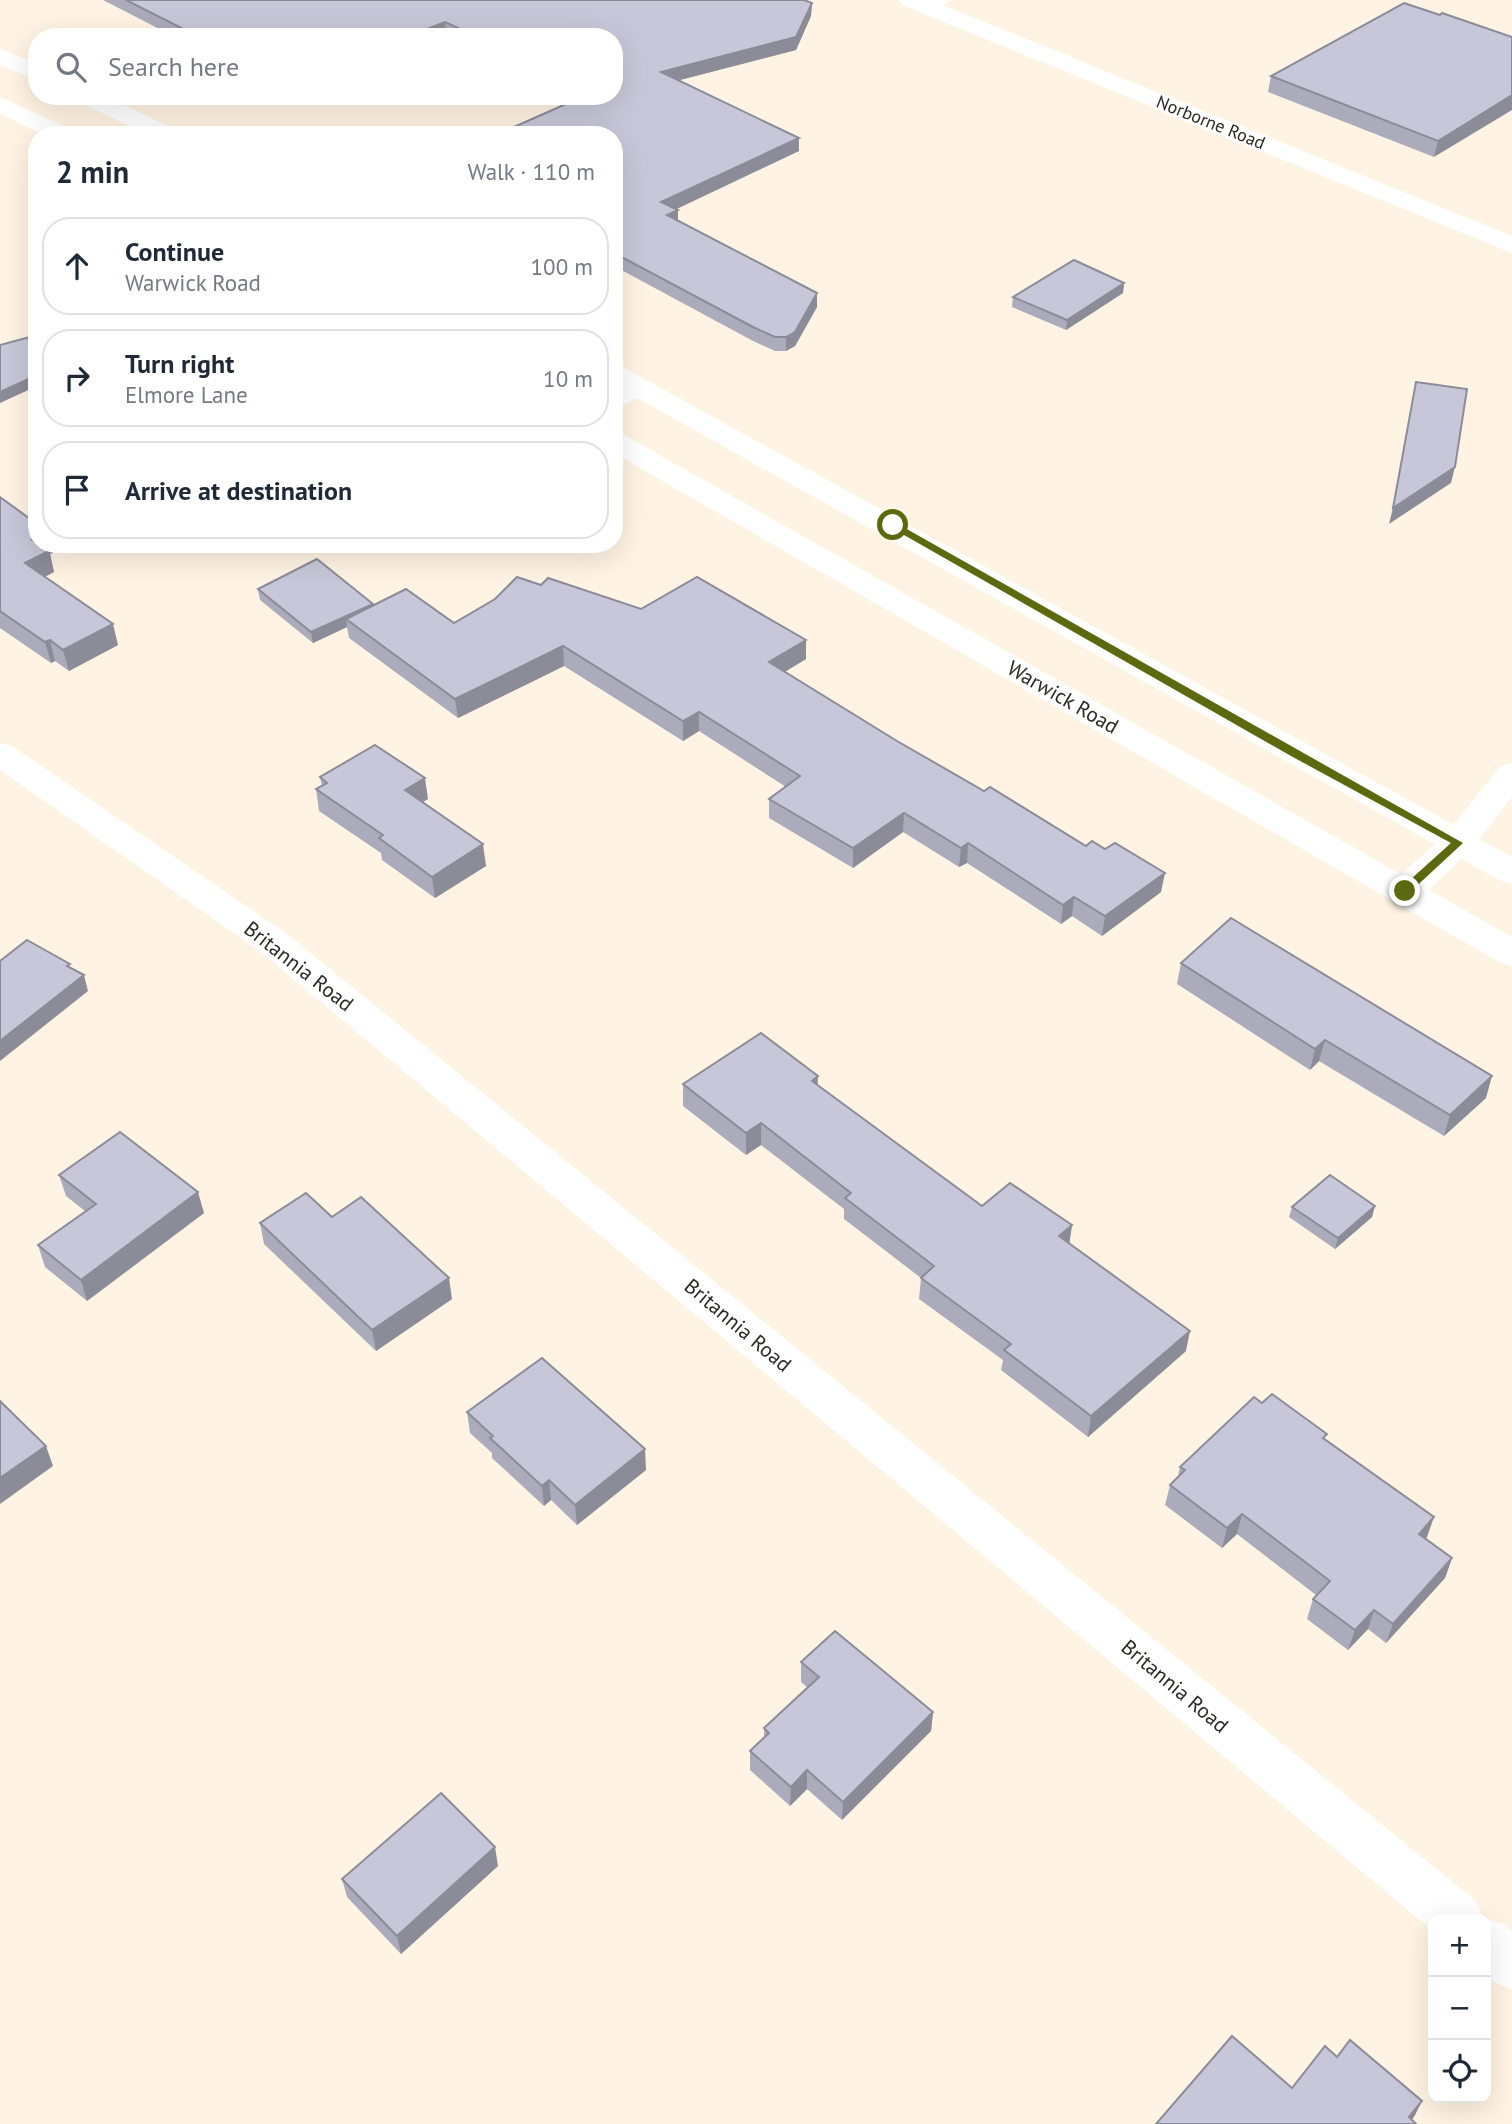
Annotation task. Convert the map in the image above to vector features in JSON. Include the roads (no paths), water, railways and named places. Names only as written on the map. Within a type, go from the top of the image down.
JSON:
[{"type":"street","name":"Norborne Road","points":[[927,2],[1512,245]]},
{"type":"street","points":[[0,56],[28,69]]},
{"type":"street","points":[[0,104],[45,126]]},
{"type":"street","points":[[105,105],[148,126]]},
{"type":"street","points":[[623,388],[881,518],[1283,747],[1512,872]]},
{"type":"street","name":"Warwick Road","points":[[623,446],[1512,953]]},
{"type":"street","name":"Britannia Road","points":[[0,754],[274,943],[1452,1914]]},
{"type":"street","points":[[1405,891],[1458,843],[1512,774]]},
{"type":"street","points":[[1491,1946],[1512,1964]]}]
